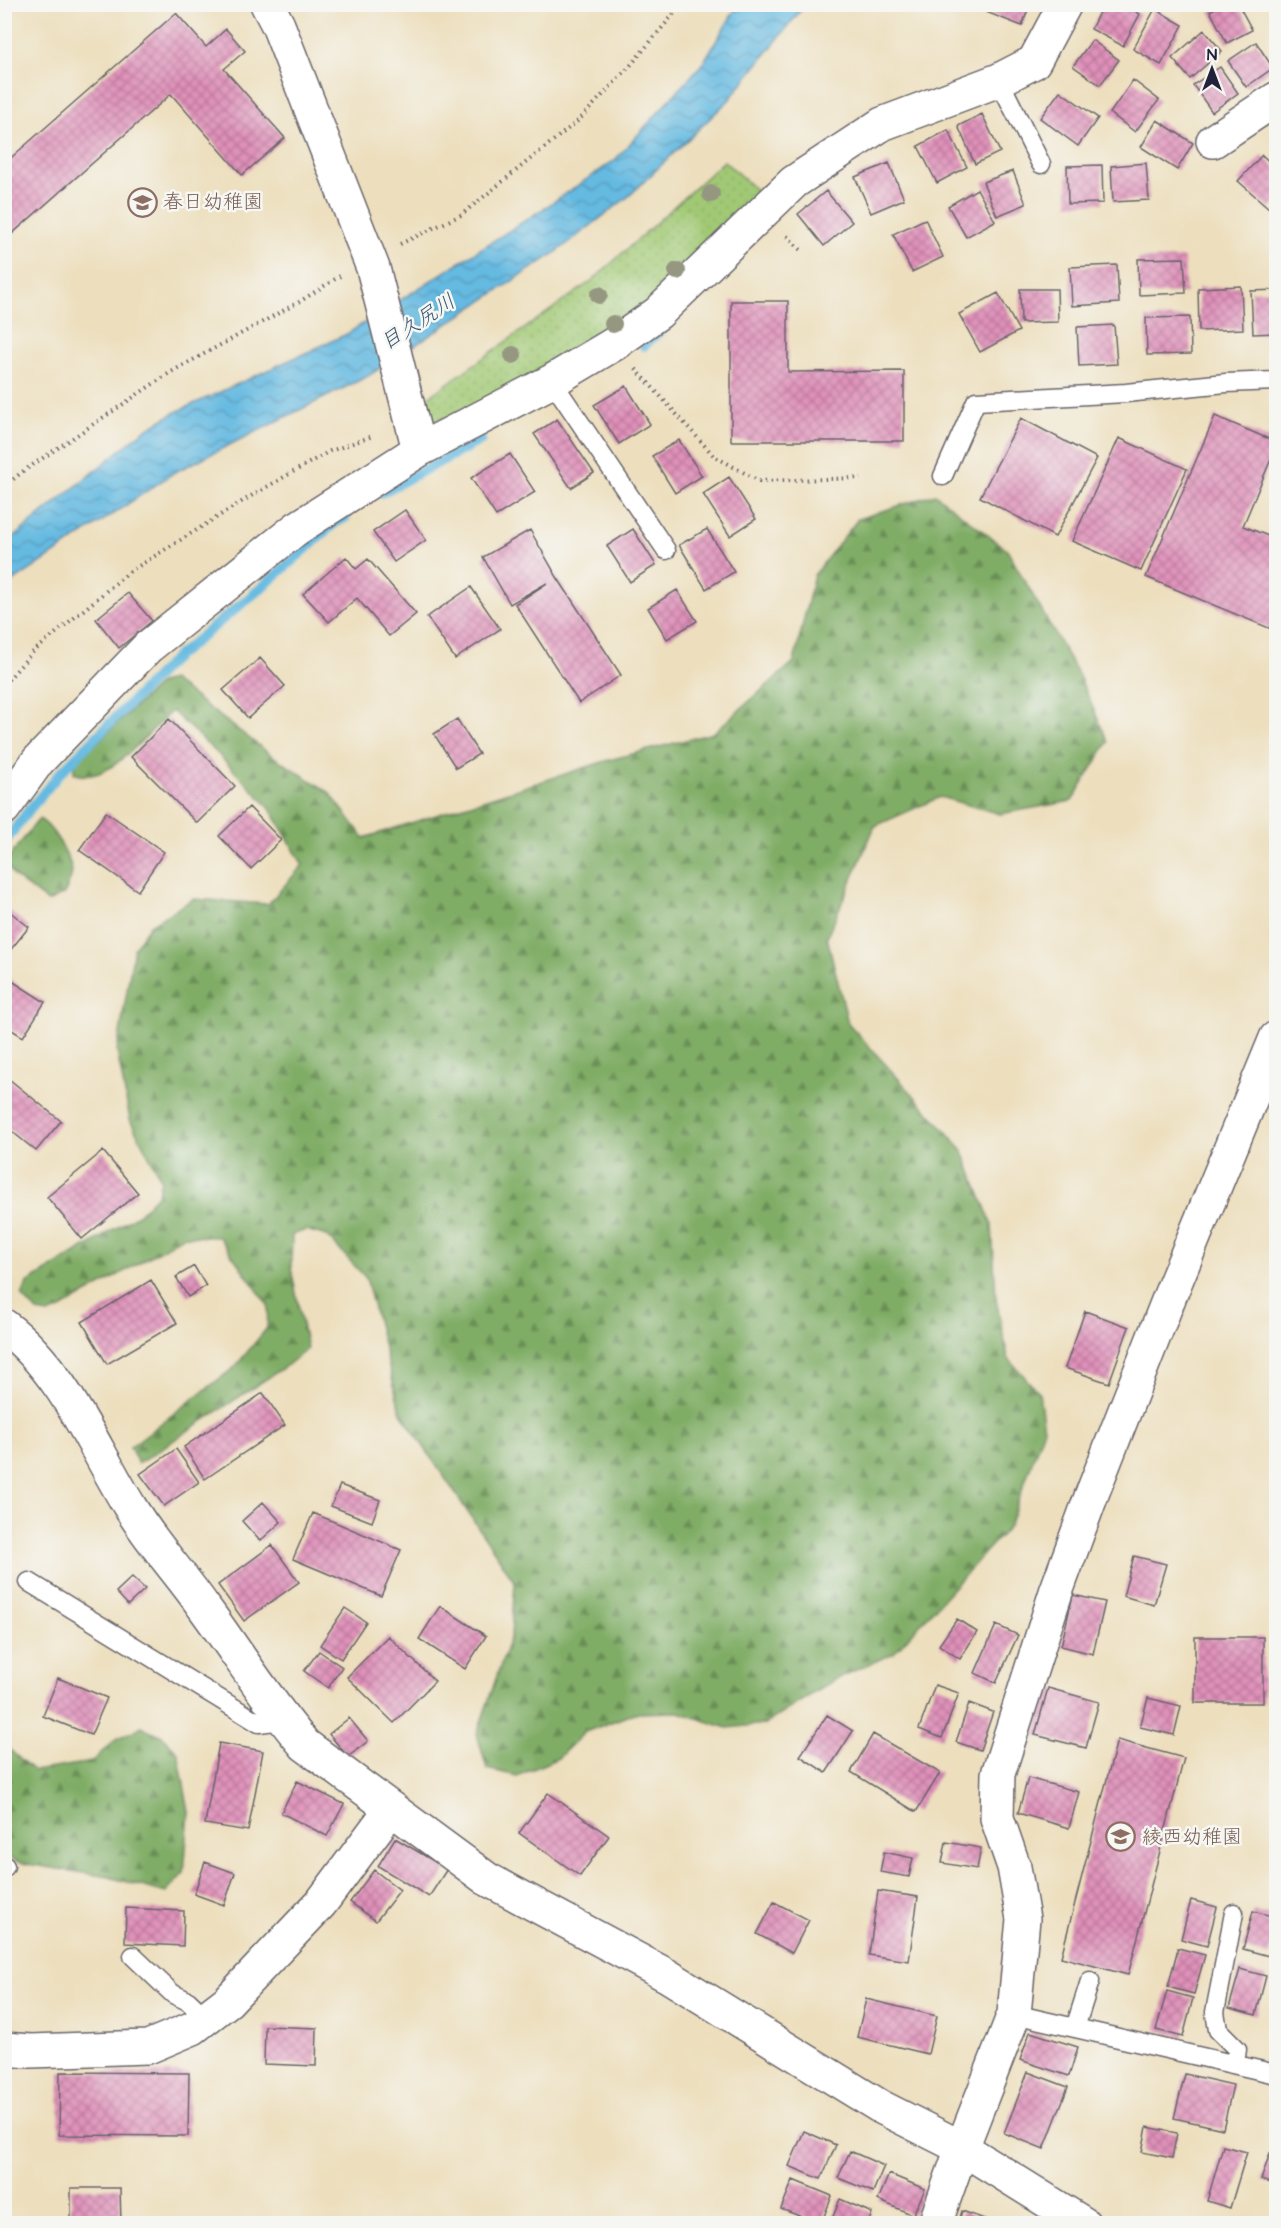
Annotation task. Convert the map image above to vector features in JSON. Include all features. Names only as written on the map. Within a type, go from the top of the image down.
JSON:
[{"type":"street","points":[[267,4],[278,25],[373,268],[418,450]]},
{"type":"street","points":[[4,808],[38,761],[148,647],[296,529],[418,450],[552,381],[614,344],[658,313],[794,182],[882,124],[999,81],[1034,62],[1065,4]]},
{"type":"street","points":[[1213,141],[1276,99]]},
{"type":"street","points":[[935,2223],[1014,2014],[1023,1919],[1014,1867],[997,1818],[998,1774],[1056,1592],[1092,1494],[1179,1271],[1276,1038]]},
{"type":"street","points":[[4,1326],[18,1336],[61,1387],[131,1510],[203,1606],[283,1720],[305,1745],[487,1879],[668,1976],[881,2107],[962,2148],[1084,2223]]},
{"type":"street","points":[[4,2049],[31,2051],[148,2047],[193,2028],[228,2001],[321,1903],[391,1809]]},
{"type":"lane","points":[[999,81],[1041,164]]},
{"type":"lane","points":[[552,381],[666,550]]},
{"type":"lane","points":[[943,476],[976,401],[1126,393],[1226,382],[1276,381]]},
{"type":"lane","points":[[29,1582],[258,1723],[283,1720]]},
{"type":"lane","points":[[1234,1913],[1215,2012],[1218,2030],[1237,2049],[1235,2064]]},
{"type":"lane","points":[[133,1956],[173,1994],[189,2001],[206,2018]]},
{"type":"lane","points":[[1075,2028],[1090,1981]]},
{"type":"lane","points":[[1014,2014],[1276,2074]]},
{"type":"path","points":[[614,344],[714,456],[759,482],[861,478]]},
{"type":"path","points":[[4,684],[32,652],[129,572],[256,493],[330,451],[372,437],[409,412]]},
{"type":"green space","points":[[724,161],[764,197],[640,314],[479,410],[433,421],[417,405],[593,280]]},
{"type":"green space","points":[[935,494],[1007,550],[1079,676],[1108,742],[1072,801],[1000,814],[940,797],[875,826],[827,937],[848,1023],[962,1149],[992,1225],[996,1299],[1008,1358],[1039,1393],[1044,1429],[1009,1526],[894,1653],[834,1680],[765,1724],[727,1728],[679,1712],[635,1713],[585,1732],[558,1758],[517,1776],[487,1769],[477,1734],[511,1635],[515,1582],[401,1413],[366,1278],[327,1236],[306,1230],[292,1235],[291,1268],[307,1349],[289,1364],[138,1464],[130,1447],[235,1367],[267,1328],[268,1305],[219,1237],[184,1236],[61,1309],[48,1314],[37,1312],[22,1296],[27,1283],[139,1214],[158,1194],[161,1179],[130,1120],[117,1051],[134,948],[150,925],[193,899],[268,904],[303,865],[269,807],[172,711],[114,765],[87,775],[74,773],[74,764],[160,683],[172,680],[274,757],[329,792],[364,838],[609,760],[713,733],[794,662],[814,575],[858,519]]},
{"type":"green space","points":[[39,819],[60,842],[72,871],[64,894],[48,902],[14,876],[5,862]]},
{"type":"green space","points":[[141,1727],[161,1735],[178,1752],[189,1812],[184,1873],[166,1893],[109,1877],[21,1863],[5,1856],[4,1745],[34,1771],[92,1762],[114,1740]]},
{"type":"water","name":"目久尻川","points":[[738,5],[805,5],[729,100],[629,196],[558,251],[368,376],[175,472],[5,587],[5,544],[146,429],[176,412],[347,334],[537,213],[615,160],[703,63]]},
{"type":"building","points":[[975,4],[1030,4],[1022,26],[973,7]]},
{"type":"building","points":[[1103,4],[1123,4],[1140,14],[1123,46],[1091,29]]},
{"type":"building","points":[[1222,4],[1238,4],[1252,30],[1227,43],[1210,11]]},
{"type":"building","points":[[1155,9],[1183,25],[1161,65],[1133,49]]},
{"type":"building","points":[[176,13],[206,47],[226,29],[245,51],[224,69],[285,138],[242,175],[171,94],[5,240],[5,163]]},
{"type":"building","points":[[1204,30],[1222,51],[1190,79],[1172,58]]},
{"type":"building","points":[[1092,40],[1119,60],[1100,85],[1073,66]]},
{"type":"building","points":[[1256,42],[1273,68],[1246,87],[1228,61]]},
{"type":"building","points":[[1220,67],[1238,93],[1212,112],[1193,85]]},
{"type":"building","points":[[1133,80],[1159,100],[1135,132],[1110,113]]},
{"type":"building","points":[[1060,91],[1098,118],[1078,146],[1040,118]]},
{"type":"building","points":[[982,114],[1000,152],[975,164],[958,126]]},
{"type":"building","points":[[1157,120],[1193,143],[1177,170],[1141,147]]},
{"type":"building","points":[[948,130],[967,167],[937,183],[918,146]]},
{"type":"building","points":[[1262,155],[1276,168],[1276,201],[1270,209],[1238,181]]},
{"type":"building","points":[[889,163],[904,199],[871,213],[855,177]]},
{"type":"building","points":[[1146,163],[1149,200],[1113,202],[1111,166]]},
{"type":"building","points":[[1102,165],[1103,203],[1068,204],[1067,166]]},
{"type":"building","points":[[1013,171],[1026,204],[997,216],[983,182]]},
{"type":"building","points":[[977,189],[995,221],[966,237],[948,206]]},
{"type":"building","points":[[826,191],[852,222],[824,246],[798,214]]},
{"type":"building","points":[[925,219],[943,257],[912,272],[893,234]]},
{"type":"building","points":[[1184,258],[1186,293],[1139,295],[1138,259]]},
{"type":"building","points":[[1117,265],[1119,303],[1072,306],[1070,267]]},
{"type":"building","points":[[1241,286],[1243,329],[1199,331],[1198,288]]},
{"type":"building","points":[[1020,289],[1057,289],[1058,322],[1021,323]]},
{"type":"building","points":[[1276,290],[1276,333],[1253,334],[1251,291]]},
{"type":"building","points":[[998,293],[1019,331],[980,352],[959,314]]},
{"type":"building","points":[[731,301],[788,301],[788,372],[904,371],[904,441],[731,441]]},
{"type":"building","points":[[1190,317],[1191,354],[1147,355],[1146,318]]},
{"type":"building","points":[[1114,325],[1117,364],[1079,366],[1077,327]]},
{"type":"building","points":[[626,386],[650,424],[619,444],[594,405]]},
{"type":"building","points":[[1215,416],[1276,442],[1276,447],[1243,526],[1276,539],[1276,631],[1146,577]]},
{"type":"building","points":[[1021,418],[1097,458],[1055,537],[980,497]]},
{"type":"building","points":[[557,419],[594,473],[571,488],[534,434]]},
{"type":"building","points":[[1119,438],[1187,469],[1141,571],[1072,541]]},
{"type":"building","points":[[679,440],[702,476],[675,493],[652,456]]},
{"type":"building","points":[[510,454],[535,492],[496,516],[471,478]]},
{"type":"building","points":[[729,477],[756,519],[730,536],[703,494]]},
{"type":"building","points":[[405,510],[426,540],[394,562],[373,532]]},
{"type":"building","points":[[633,529],[656,565],[630,582],[607,546]]},
{"type":"building","points":[[707,529],[734,572],[706,589],[679,545]]},
{"type":"building","points":[[530,530],[557,577],[621,675],[579,703],[515,604],[547,583],[510,604],[483,557]]},
{"type":"building","points":[[346,557],[356,569],[368,559],[416,614],[389,636],[357,598],[329,622],[303,594]]},
{"type":"building","points":[[471,587],[500,629],[455,659],[427,617]]},
{"type":"building","points":[[677,590],[697,621],[667,639],[648,608]]},
{"type":"building","points":[[128,593],[152,621],[119,648],[96,619]]},
{"type":"building","points":[[260,658],[285,686],[248,718],[223,690]]},
{"type":"building","points":[[169,719],[235,786],[197,823],[131,757]]},
{"type":"building","points":[[457,719],[479,754],[456,768],[434,734]]},
{"type":"building","points":[[249,807],[281,840],[251,869],[219,836]]},
{"type":"building","points":[[106,812],[164,852],[138,891],[79,850]]},
{"type":"building","points":[[4,907],[29,927],[4,958]]},
{"type":"building","points":[[6,977],[45,1002],[23,1037],[4,1025]]},
{"type":"building","points":[[4,1075],[61,1121],[36,1151],[4,1125]]},
{"type":"building","points":[[103,1151],[138,1193],[82,1239],[47,1197]]},
{"type":"building","points":[[194,1266],[206,1286],[188,1297],[176,1277]]},
{"type":"building","points":[[151,1280],[177,1323],[107,1364],[82,1322]]},
{"type":"building","points":[[1085,1311],[1129,1327],[1109,1383],[1065,1368]]},
{"type":"building","points":[[263,1393],[285,1425],[205,1479],[184,1447]]},
{"type":"building","points":[[176,1449],[199,1482],[164,1506],[140,1474]]},
{"type":"building","points":[[340,1485],[380,1500],[372,1522],[331,1506]]},
{"type":"building","points":[[263,1502],[281,1522],[260,1541],[242,1521]]},
{"type":"building","points":[[313,1513],[401,1550],[381,1596],[293,1559]]},
{"type":"building","points":[[272,1545],[299,1582],[244,1621],[218,1585]]},
{"type":"building","points":[[1134,1556],[1166,1564],[1154,1605],[1123,1596]]},
{"type":"building","points":[[132,1577],[145,1589],[128,1605],[116,1592]]},
{"type":"building","points":[[1073,1595],[1105,1602],[1093,1654],[1061,1646]]},
{"type":"building","points":[[440,1606],[486,1636],[465,1669],[419,1639]]},
{"type":"building","points":[[345,1608],[366,1622],[341,1659],[320,1645]]},
{"type":"building","points":[[957,1619],[977,1632],[960,1659],[939,1645]]},
{"type":"building","points":[[996,1625],[1018,1635],[996,1683],[975,1673]]},
{"type":"building","points":[[388,1636],[435,1681],[394,1723],[347,1677]]},
{"type":"building","points":[[1195,1637],[1263,1637],[1263,1703],[1195,1703]]},
{"type":"building","points":[[319,1651],[342,1667],[328,1688],[304,1671]]},
{"type":"building","points":[[58,1678],[107,1698],[91,1735],[43,1716]]},
{"type":"building","points":[[935,1685],[959,1693],[942,1738],[919,1729]]},
{"type":"building","points":[[1048,1688],[1099,1702],[1086,1748],[1035,1735]]},
{"type":"building","points":[[1148,1698],[1181,1706],[1174,1735],[1140,1727]]},
{"type":"building","points":[[969,1703],[993,1712],[980,1750],[956,1742]]},
{"type":"building","points":[[827,1715],[853,1731],[826,1773],[800,1756]]},
{"type":"building","points":[[349,1718],[368,1741],[348,1757],[329,1734]]},
{"type":"building","points":[[873,1734],[940,1773],[916,1812],[851,1772]]},
{"type":"building","points":[[1117,1740],[1184,1758],[1128,1975],[1061,1957]]},
{"type":"building","points":[[219,1743],[263,1751],[248,1831],[205,1824]]},
{"type":"building","points":[[1028,1778],[1079,1792],[1069,1828],[1018,1813]]},
{"type":"building","points":[[297,1781],[344,1804],[327,1836],[281,1813]]},
{"type":"building","points":[[548,1793],[609,1836],[580,1876],[519,1833]]},
{"type":"building","points":[[395,1838],[447,1869],[429,1897],[378,1866]]},
{"type":"building","points":[[946,1842],[981,1848],[977,1869],[942,1863]]},
{"type":"building","points":[[884,1852],[913,1858],[909,1877],[880,1872]]},
{"type":"building","points":[[205,1862],[235,1873],[224,1905],[194,1894]]},
{"type":"building","points":[[374,1870],[400,1890],[376,1921],[350,1902]]},
{"type":"building","points":[[878,1891],[918,1897],[909,1961],[869,1955]]},
{"type":"building","points":[[1191,1900],[1217,1907],[1207,1946],[1181,1939]]},
{"type":"building","points":[[774,1902],[809,1920],[792,1953],[757,1934]]},
{"type":"building","points":[[126,1908],[184,1911],[183,1946],[125,1943]]},
{"type":"building","points":[[1253,1911],[1276,1917],[1276,1928],[1269,1956],[1243,1949]]},
{"type":"building","points":[[1178,1948],[1205,1955],[1194,1994],[1168,1987]]},
{"type":"building","points":[[1240,1969],[1266,1976],[1256,2015],[1229,2008]]},
{"type":"building","points":[[1167,1991],[1193,1998],[1183,2037],[1156,2030]]},
{"type":"building","points":[[866,1999],[937,2016],[928,2054],[857,2037]]},
{"type":"building","points":[[265,2026],[317,2028],[316,2066],[264,2064]]},
{"type":"building","points":[[1030,2032],[1078,2047],[1069,2076],[1020,2060]]},
{"type":"building","points":[[4,2072],[9,2072],[7,2131],[4,2130]]},
{"type":"building","points":[[60,2072],[189,2073],[188,2136],[59,2135]]},
{"type":"building","points":[[1028,2072],[1068,2087],[1044,2149],[1004,2133]]},
{"type":"building","points":[[1185,2074],[1233,2085],[1223,2129],[1174,2118]]},
{"type":"building","points":[[1147,2127],[1177,2133],[1172,2158],[1142,2152]]},
{"type":"building","points":[[804,2131],[836,2145],[821,2179],[789,2166]]},
{"type":"building","points":[[1223,2146],[1247,2152],[1230,2208],[1207,2201]]},
{"type":"building","points":[[850,2151],[884,2166],[873,2192],[838,2178]]},
{"type":"building","points":[[1270,2153],[1276,2155],[1276,2185],[1261,2180]]},
{"type":"building","points":[[889,2174],[925,2189],[913,2215],[878,2200]]},
{"type":"building","points":[[793,2180],[832,2196],[821,2224],[781,2209]]},
{"type":"building","points":[[71,2188],[120,2188],[121,2224],[71,2224]]},
{"type":"building","points":[[840,2199],[872,2213],[868,2224],[830,2224]]},
{"type":"building","points":[[962,2211],[996,2223],[996,2224],[958,2224]]},
{"type":"waterway","points":[[644,346],[666,325]]},
{"type":"waterway","points":[[381,493],[481,440]]},
{"type":"waterway","points":[[4,843],[61,772],[174,659],[266,584],[335,523],[346,517]]},
{"type":"place","name":"春日幼稚園","points":[[142,202]]},
{"type":"place","name":"綾西幼稚園","points":[[1121,1837]]}]
